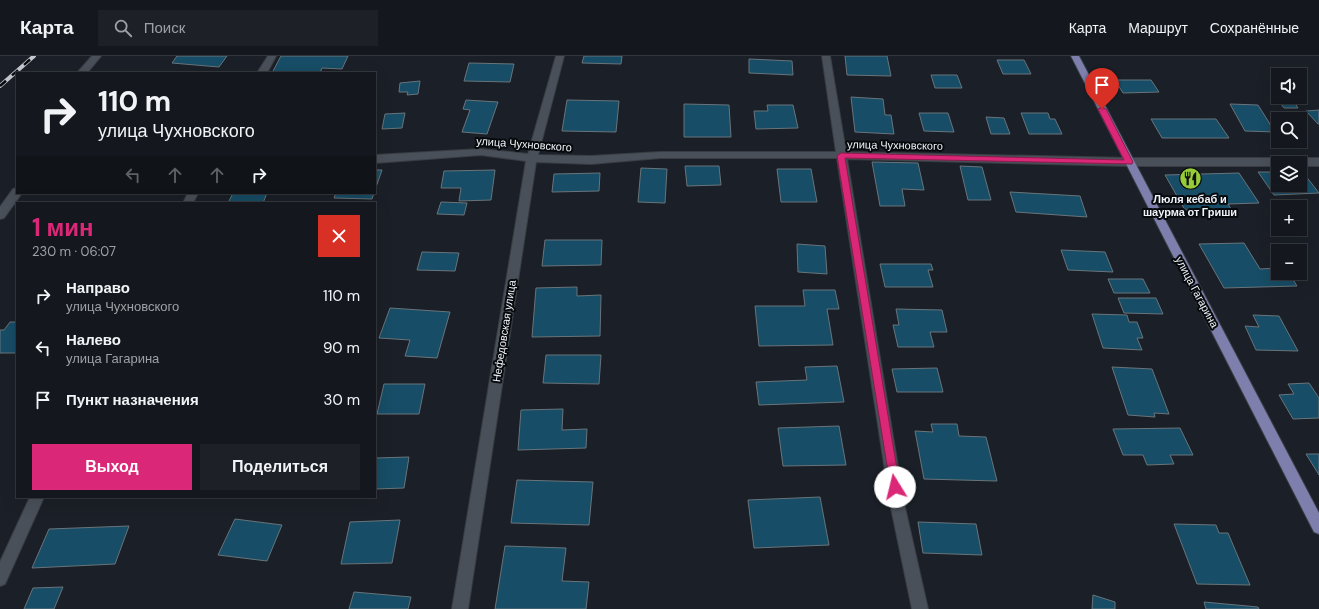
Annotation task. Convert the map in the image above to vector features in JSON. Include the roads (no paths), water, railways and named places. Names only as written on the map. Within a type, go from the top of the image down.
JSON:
[{"type":"main road","name":"улица Гагарина","points":[[1075,56],[1319,527]]},
{"type":"street","points":[[83,72],[97,56]]},
{"type":"street","points":[[263,72],[272,56]]},
{"type":"street","name":"Нефедовская улица","points":[[460,609],[532,158],[560,56]]},
{"type":"street","points":[[826,56],[897,503],[920,609]]},
{"type":"street","name":"улица Чухновского","points":[[376,159],[482,152],[532,158],[591,160],[660,155],[841,156],[1129,162],[1319,162]]},
{"type":"street","points":[[0,215],[16,193]]},
{"type":"street","points":[[0,579],[37,498]]},
{"type":"railway","points":[[0,86],[34,56]]},
{"type":"place","name":"Люля кебаб и шаурма от Гриши","points":[[1190,179]]}]
